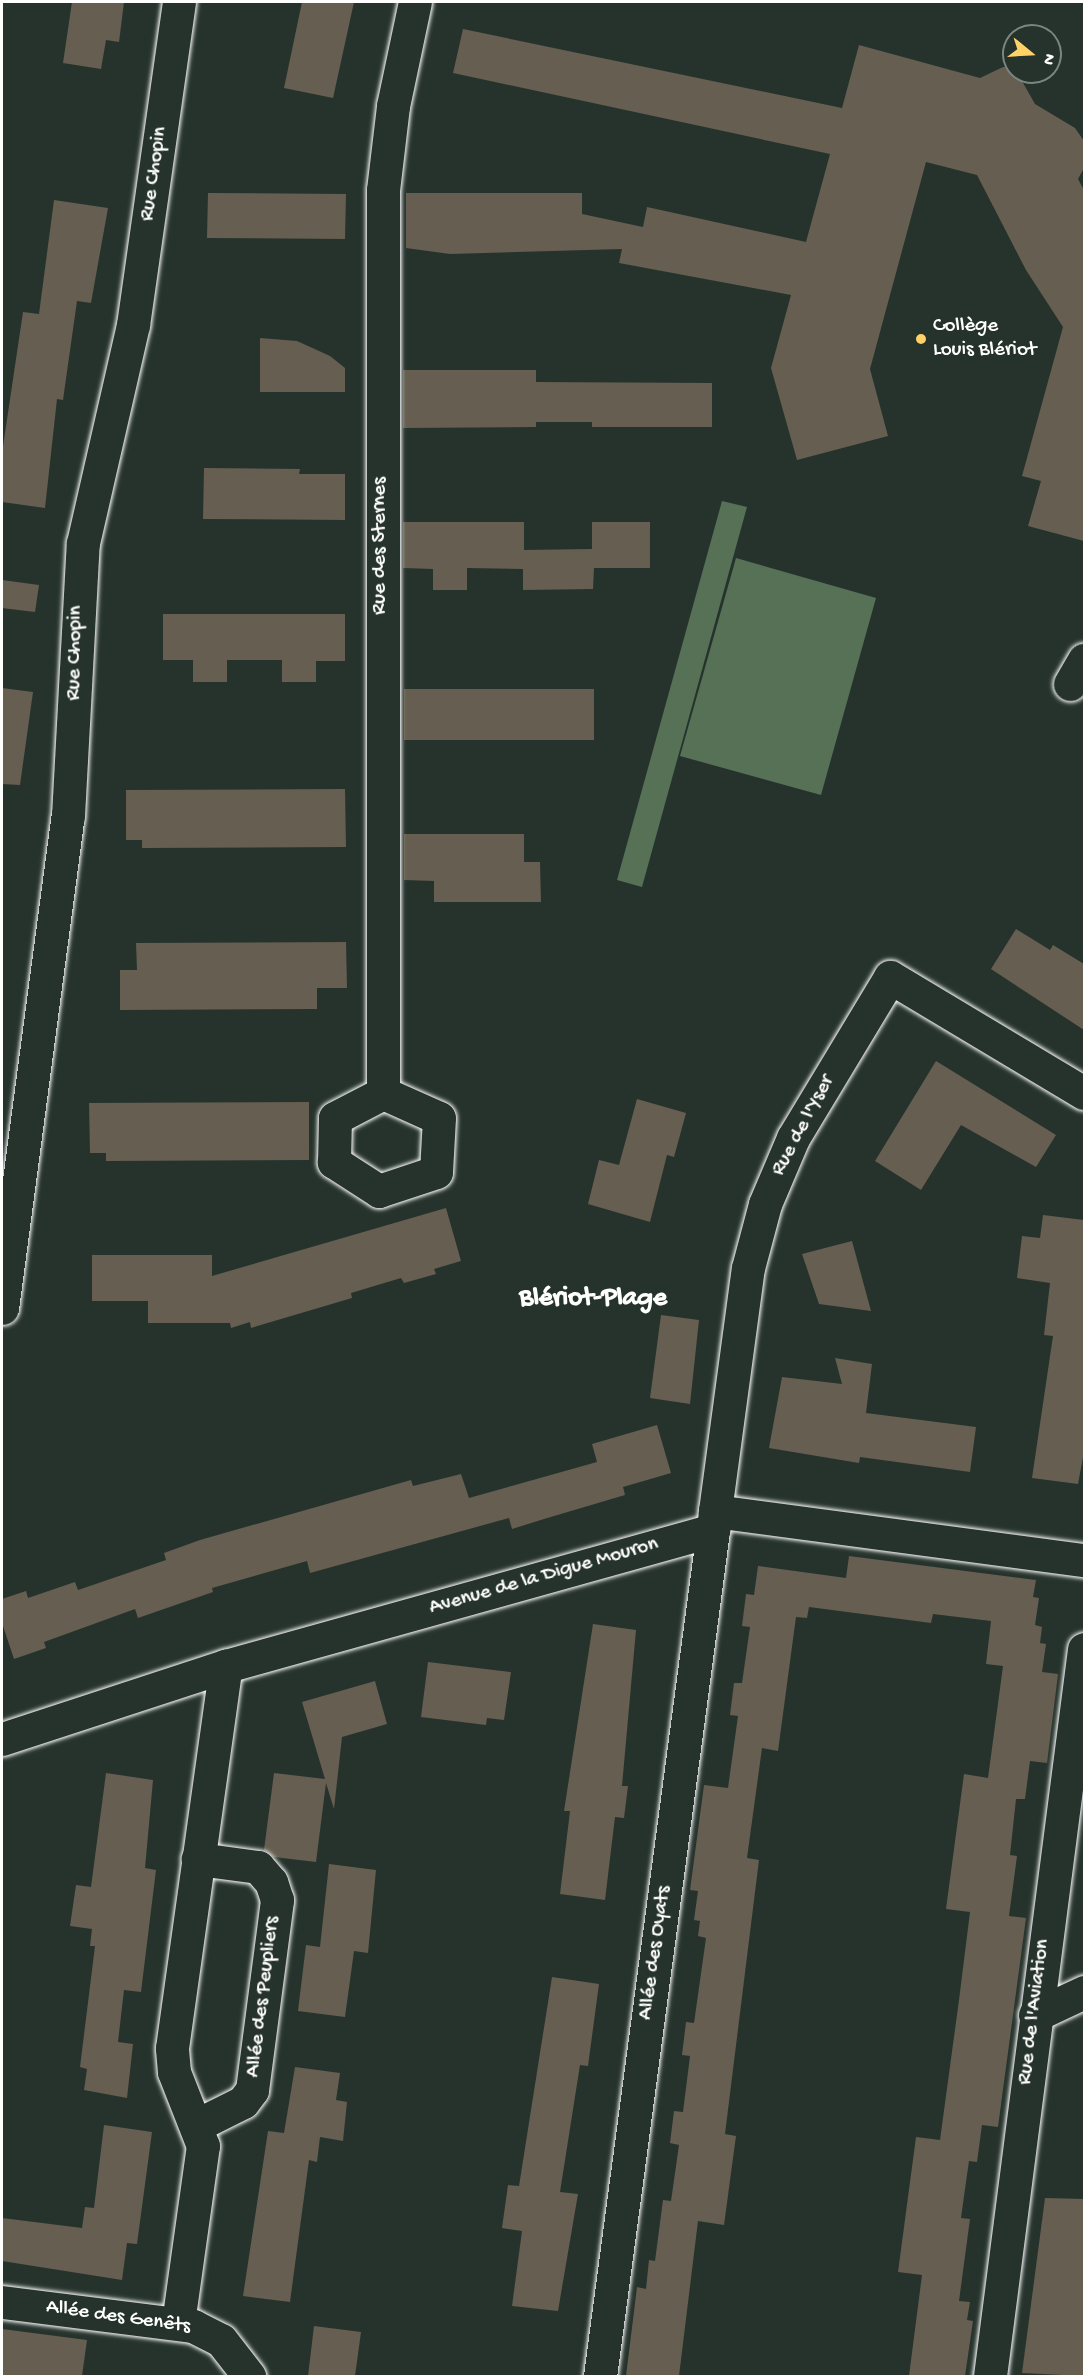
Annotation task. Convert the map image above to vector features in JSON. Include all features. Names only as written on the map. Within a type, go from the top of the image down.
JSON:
[{"type":"street","name":"Rue Chopin","points":[[2,1308],[68,816],[84,543],[133,325],[179,2]]},
{"type":"street","name":"Rue des Sternes","points":[[383,1093],[382,224],[393,106],[416,2]]},
{"type":"street","name":"Rue de l'Yser","points":[[714,1520],[748,1268],[765,1204],[793,1138],[890,977],[1084,1093]]},
{"type":"street","name":"Avenue de la Digue Mouron","points":[[2,1739],[226,1666],[714,1520],[1084,1560]]},
{"type":"street","name":"Allée des Oyats","points":[[600,2376],[714,1520]]},
{"type":"street","name":"Rue de l'Aviation","points":[[990,2376],[1084,1649]]},
{"type":"street","points":[[178,2323],[203,2159],[197,2125],[171,2060],[226,1666]]},
{"type":"street","name":"Allée des Peupliers","points":[[197,2125],[243,2102],[252,2090],[277,1900],[258,1867],[198,1859]]},
{"type":"street","points":[[1035,2015],[1084,1992]]},
{"type":"street","name":"Allée des Genêts","points":[[2,2302],[178,2323],[221,2340],[249,2376]]},
{"type":"green space","points":[[722,501],[747,507],[642,887],[617,880]]},
{"type":"green space","points":[[736,558],[876,598],[821,795],[680,756]]},
{"type":"building","points":[[72,2],[124,2],[119,42],[106,40],[101,69],[63,63]]},
{"type":"building","points":[[302,2],[354,2],[333,98],[284,88]]},
{"type":"building","points":[[463,29],[842,108],[859,45],[980,78],[1002,67],[1002,84],[1024,84],[1035,104],[1075,128],[1084,141],[1084,168],[1078,179],[1084,190],[1084,541],[1028,526],[1041,481],[1022,476],[1063,327],[1026,270],[977,175],[926,162],[870,369],[888,436],[797,460],[771,368],[791,295],[619,263],[622,249],[450,254],[406,248],[406,193],[582,193],[582,214],[643,227],[647,207],[806,242],[830,154],[453,73]]},
{"type":"building","points":[[208,193],[346,194],[345,239],[207,238]]},
{"type":"building","points":[[54,200],[108,208],[91,303],[77,301],[63,400],[57,399],[45,508],[2,502],[2,453],[23,312],[39,314]]},
{"type":"building","points":[[260,338],[297,341],[330,356],[345,368],[345,392],[260,392]]},
{"type":"building","points":[[403,370],[536,370],[536,382],[712,383],[712,427],[592,427],[592,422],[536,422],[536,427],[403,428]]},
{"type":"building","points":[[204,468],[300,469],[299,474],[345,474],[345,520],[203,519]]},
{"type":"building","points":[[403,522],[524,522],[524,550],[592,549],[592,522],[650,522],[650,568],[594,568],[593,589],[523,590],[523,569],[467,568],[467,590],[433,590],[433,569],[403,568]]},
{"type":"building","points":[[2,580],[39,585],[35,612],[2,608]]},
{"type":"building","points":[[163,614],[345,614],[345,661],[316,661],[316,682],[282,682],[282,660],[227,660],[227,682],[193,682],[193,660],[163,660]]},
{"type":"building","points":[[2,688],[33,692],[20,785],[2,784]]},
{"type":"building","points":[[404,689],[594,689],[594,740],[404,740]]},
{"type":"building","points":[[345,789],[346,847],[142,848],[142,840],[126,840],[126,790]]},
{"type":"building","points":[[404,834],[524,834],[524,862],[540,862],[541,902],[434,902],[434,881],[404,880]]},
{"type":"building","points":[[1016,929],[1050,950],[1053,945],[1084,964],[1084,1030],[991,969]]},
{"type":"building","points":[[346,942],[347,988],[317,988],[317,1009],[120,1010],[120,970],[137,970],[136,943]]},
{"type":"building","points":[[936,1061],[1056,1135],[1036,1167],[961,1125],[921,1190],[875,1161]]},
{"type":"building","points":[[637,1099],[686,1113],[674,1157],[667,1155],[650,1222],[588,1204],[599,1160],[619,1165]]},
{"type":"building","points":[[309,1102],[309,1160],[106,1161],[106,1153],[90,1153],[89,1103]]},
{"type":"building","points":[[446,1208],[461,1261],[434,1269],[436,1274],[404,1283],[401,1278],[351,1293],[352,1298],[251,1328],[250,1322],[231,1328],[230,1323],[148,1323],[148,1301],[92,1301],[92,1255],[212,1255],[212,1276]]},
{"type":"building","points":[[1043,1215],[1084,1220],[1084,1452],[1078,1484],[1032,1478],[1053,1336],[1044,1335],[1050,1283],[1017,1278],[1022,1236],[1040,1238]]},
{"type":"building","points":[[852,1241],[871,1311],[819,1304],[802,1254]]},
{"type":"building","points":[[661,1315],[699,1320],[690,1404],[650,1398]]},
{"type":"building","points":[[835,1358],[872,1364],[866,1413],[976,1427],[970,1472],[860,1457],[859,1463],[769,1448],[782,1377],[842,1384]]},
{"type":"building","points":[[657,1425],[671,1473],[623,1487],[625,1495],[512,1529],[509,1518],[310,1573],[307,1561],[212,1588],[213,1592],[138,1618],[135,1609],[44,1642],[46,1648],[14,1659],[2,1623],[2,1599],[26,1591],[28,1598],[75,1582],[78,1590],[166,1560],[164,1553],[200,1540],[411,1480],[413,1486],[461,1474],[469,1498],[597,1462],[592,1444]]},
{"type":"building","points":[[849,1556],[1036,1580],[1033,1597],[1039,1598],[1035,1625],[1042,1627],[1040,1643],[1046,1644],[1042,1672],[1058,1674],[1047,1763],[1030,1761],[1025,1799],[1016,1799],[1010,1855],[1017,1856],[1009,1916],[1026,1918],[998,2127],[982,2125],[977,2162],[969,2161],[961,2218],[970,2219],[959,2301],[970,2302],[967,2320],[973,2321],[965,2376],[909,2376],[922,2275],[898,2272],[916,2137],[940,2140],[959,2000],[970,1912],[946,1909],[964,1774],[988,1778],[1003,1666],[986,1664],[991,1621],[933,1614],[931,1623],[809,1607],[807,1618],[796,1617],[778,1751],[762,1748],[747,1858],[759,1860],[725,2134],[736,2136],[724,2225],[698,2221],[679,2376],[626,2376],[637,2287],[646,2289],[649,2260],[655,2261],[663,2200],[671,2201],[679,2145],[670,2143],[674,2111],[683,2112],[690,2056],[682,2055],[686,2022],[694,2023],[706,1938],[698,1936],[700,1921],[694,1920],[698,1891],[690,1890],[704,1785],[728,1788],[738,1716],[730,1715],[734,1683],[742,1683],[750,1627],[742,1626],[746,1594],[754,1595],[758,1566],[846,1578]]},
{"type":"building","points":[[593,1624],[636,1630],[622,1786],[628,1786],[624,1818],[615,1817],[605,1900],[560,1894],[570,1811],[564,1811]]},
{"type":"building","points":[[428,1662],[511,1672],[504,1720],[487,1718],[486,1725],[421,1717]]},
{"type":"building","points":[[375,1681],[387,1724],[342,1737],[334,1809],[326,1783],[316,1862],[274,1857],[264,1850],[274,1773],[325,1779],[302,1702]]},
{"type":"building","points":[[106,1773],[153,1780],[145,1868],[156,1870],[141,1992],[124,1990],[118,2042],[133,2044],[127,2098],[84,2090],[87,2069],[80,2067],[95,1946],[90,1946],[92,1929],[70,1926],[76,1885],[91,1887]]},
{"type":"building","points":[[329,1864],[376,1870],[368,1953],[354,1951],[345,2017],[298,2011],[306,1945],[320,1947]]},
{"type":"building","points":[[552,1977],[599,1984],[588,2066],[580,2065],[560,2192],[578,2194],[558,2311],[512,2306],[522,2231],[502,2228],[508,2185],[519,2186]]},
{"type":"building","points":[[295,2067],[340,2073],[336,2100],[347,2102],[343,2141],[320,2137],[317,2162],[309,2160],[290,2302],[243,2296],[268,2131],[284,2133]]},
{"type":"building","points":[[104,2125],[152,2132],[137,2244],[127,2243],[122,2280],[2,2261],[2,2218],[82,2228],[85,2207],[94,2208]]},
{"type":"building","points":[[1045,2198],[1084,2199],[1084,2376],[1022,2373]]},
{"type":"building","points":[[314,2326],[361,2332],[355,2376],[308,2376]]},
{"type":"building","points":[[2,2329],[87,2340],[82,2376],[2,2376]]},
{"type":"place","name":"Collège Louis Blériot","points":[[921,339]]},
{"type":"district","name":"Blériot-Plage","points":[[593,1300]]}]
